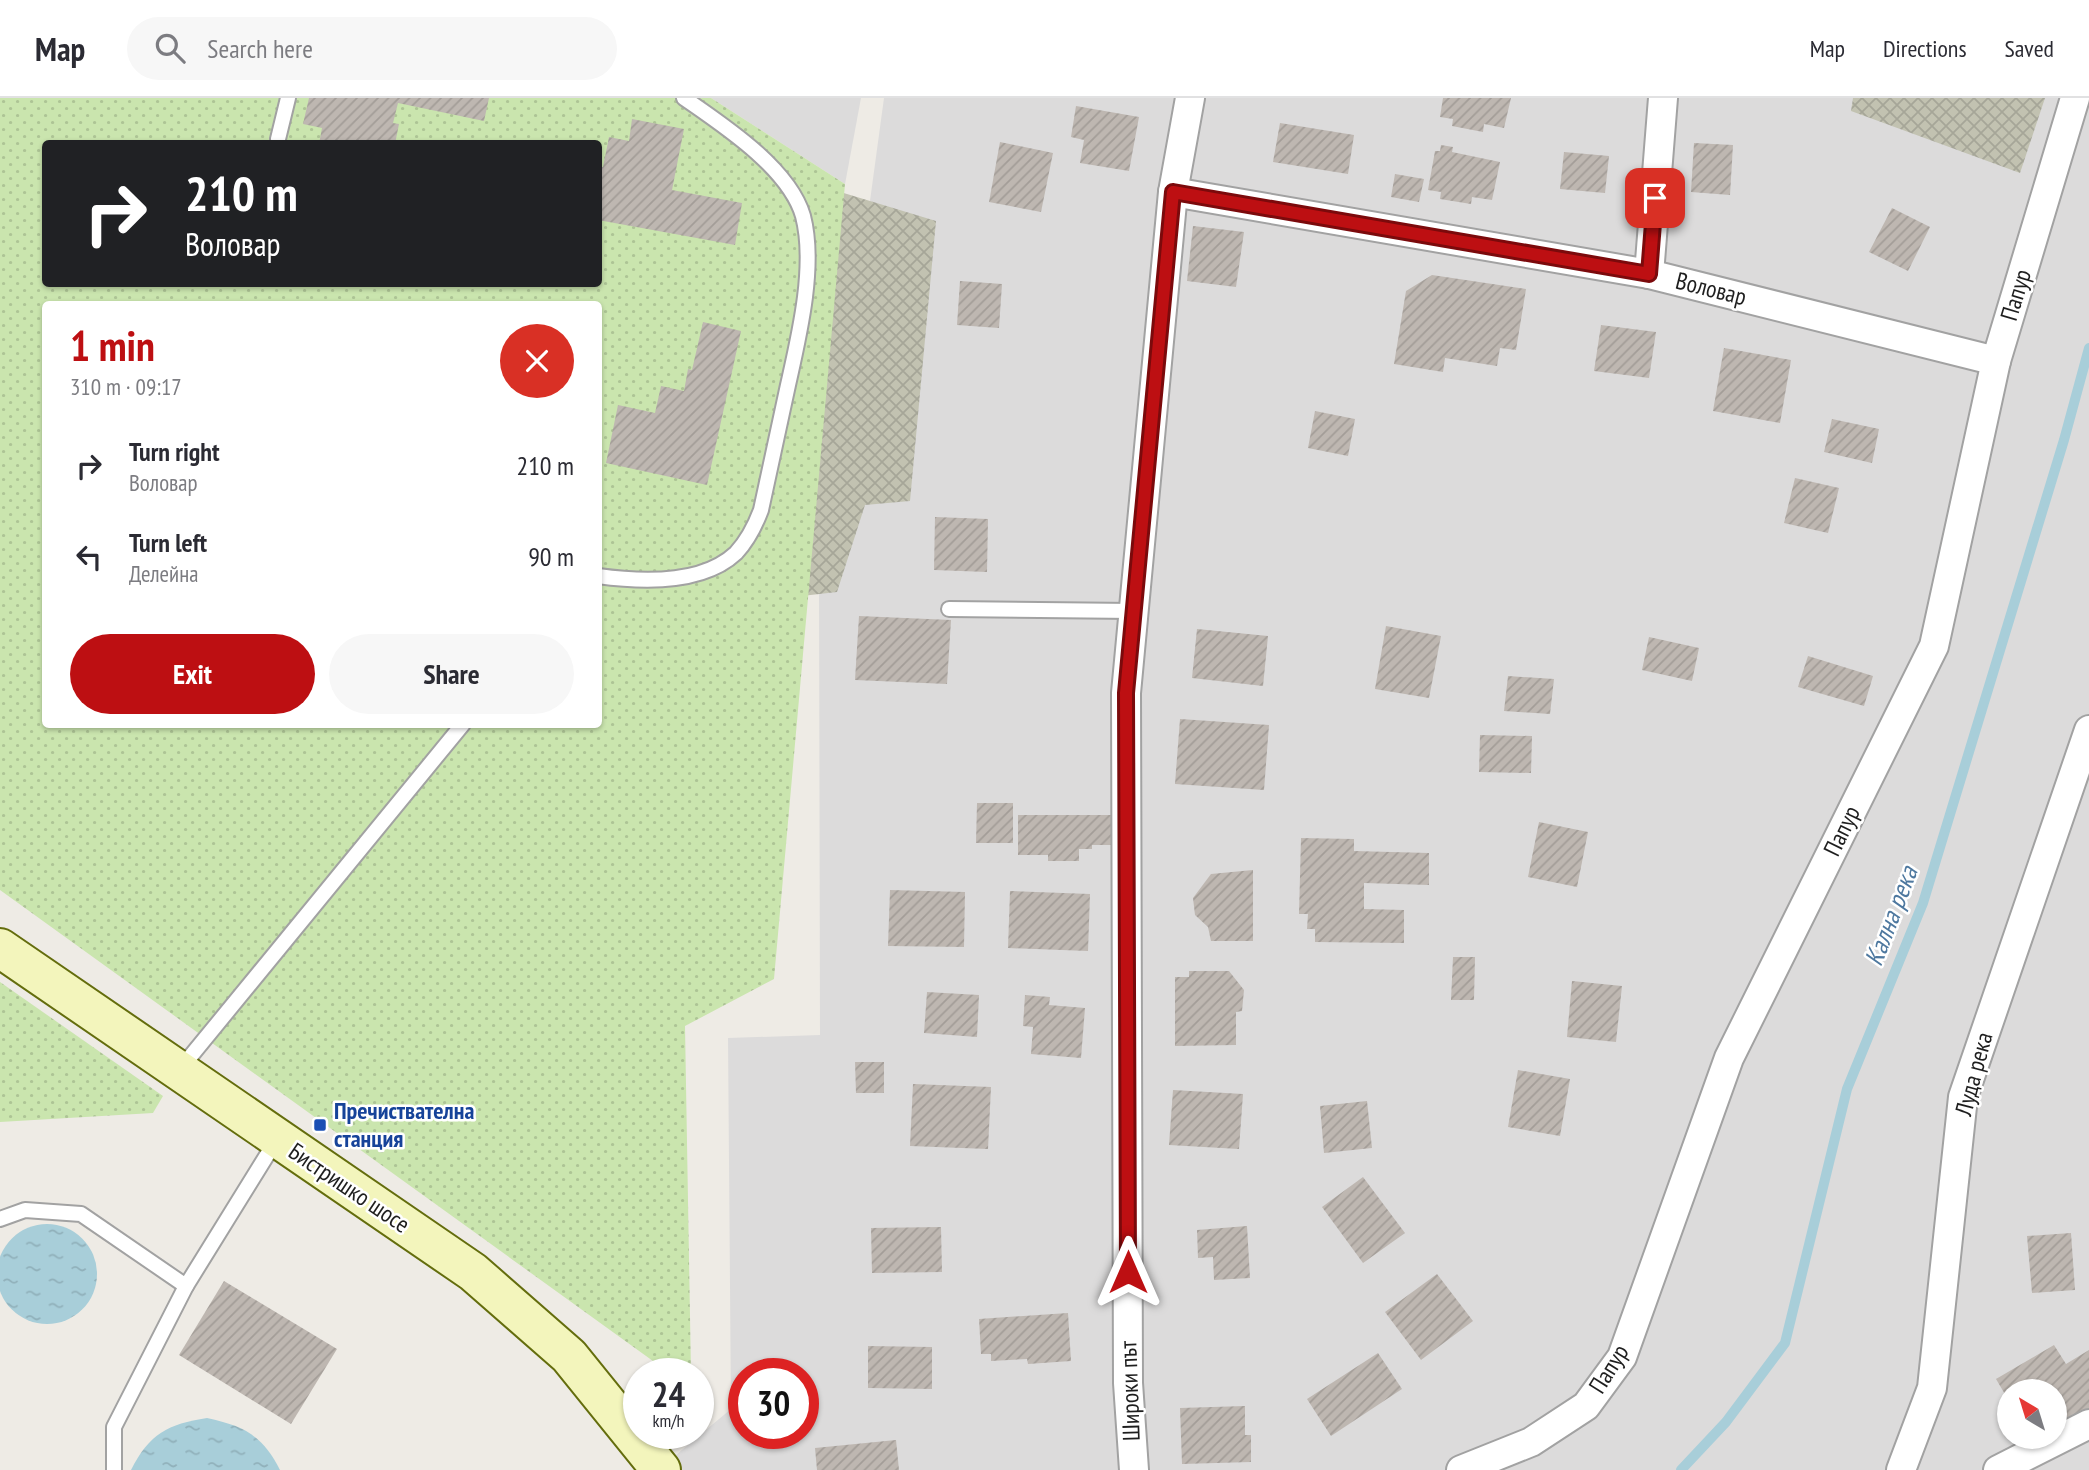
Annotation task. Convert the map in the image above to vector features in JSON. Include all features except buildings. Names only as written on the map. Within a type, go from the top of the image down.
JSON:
[{"type":"street","name":"Широки път","points":[[1134,1470],[1128,1383],[1126,706],[1173,192],[1190,98]]},
{"type":"street","points":[[1649,274],[1663,98]]},
{"type":"street","name":"Папур","points":[[1461,1470],[1531,1442],[1586,1406],[1622,1357],[1729,1058],[1934,646],[1997,361],[2075,98]]},
{"type":"street","name":"Воловар","points":[[1173,192],[1649,274],[1997,361]]},
{"type":"street","name":"Луда река","points":[[1901,1470],[1932,1388],[1963,1097],[2089,730]]},
{"type":"street","name":"Бистришко шосе","points":[[0,948],[473,1272],[569,1356],[659,1469]]},
{"type":"street","points":[[1998,1470],[2089,1424]]},
{"type":"lane","points":[[278,139],[288,98]]},
{"type":"lane","points":[[602,577],[626,580],[669,580],[712,569],[735,554],[752,533],[761,510],[801,325],[808,261],[803,216],[787,187],[767,161],[684,98]]},
{"type":"lane","points":[[948,609],[1134,611]]},
{"type":"lane","points":[[178,1072],[460,728]]},
{"type":"lane","points":[[114,1470],[114,1427],[186,1286],[277,1139]]},
{"type":"lane","points":[[0,1219],[25,1210],[81,1214],[186,1286]]},
{"type":"shaded area","points":[[695,98],[814,184],[936,221],[910,501],[865,505],[837,592],[623,616],[602,354],[602,301],[598,301],[598,287],[602,287],[602,140],[284,140]]},
{"type":"shaded area","points":[[711,98],[861,98],[845,184]]},
{"type":"shaded area","points":[[884,98],[2089,98],[2089,1470],[658,1470],[683,1449],[714,1449],[714,1423],[728,1412],[728,1449],[819,1449],[819,1358],[731,1358],[728,1038],[820,1035],[819,576]]},
{"type":"shaded area","points":[[1853,98],[2045,98],[2020,173],[1851,111]]},
{"type":"green space","points":[[0,98],[711,98],[845,184],[774,979],[685,1026],[691,1358],[649,1358],[0,890]]},
{"type":"green space","points":[[0,982],[163,1096],[153,1113],[0,1122]]},
{"type":"water","points":[[47,1224],[66,1227],[83,1238],[94,1255],[94,1293],[83,1310],[66,1321],[47,1324],[28,1321],[11,1310],[0,1293],[0,1255],[11,1238],[28,1227]]},
{"type":"water","points":[[207,1418],[251,1434],[266,1448],[280,1470],[131,1470],[145,1448],[161,1433],[181,1424]]},
{"type":"waterway","name":"Кална река","points":[[1681,1470],[1726,1422],[1785,1343],[1847,1089],[1923,903],[2064,440],[2089,348]]},
{"type":"place","name":"Пречиствателна станция","points":[[320,1125]]},
{"type":"route","points":[[1128,1272],[1126,693],[1173,192],[1649,274],[1655,198]]}]
